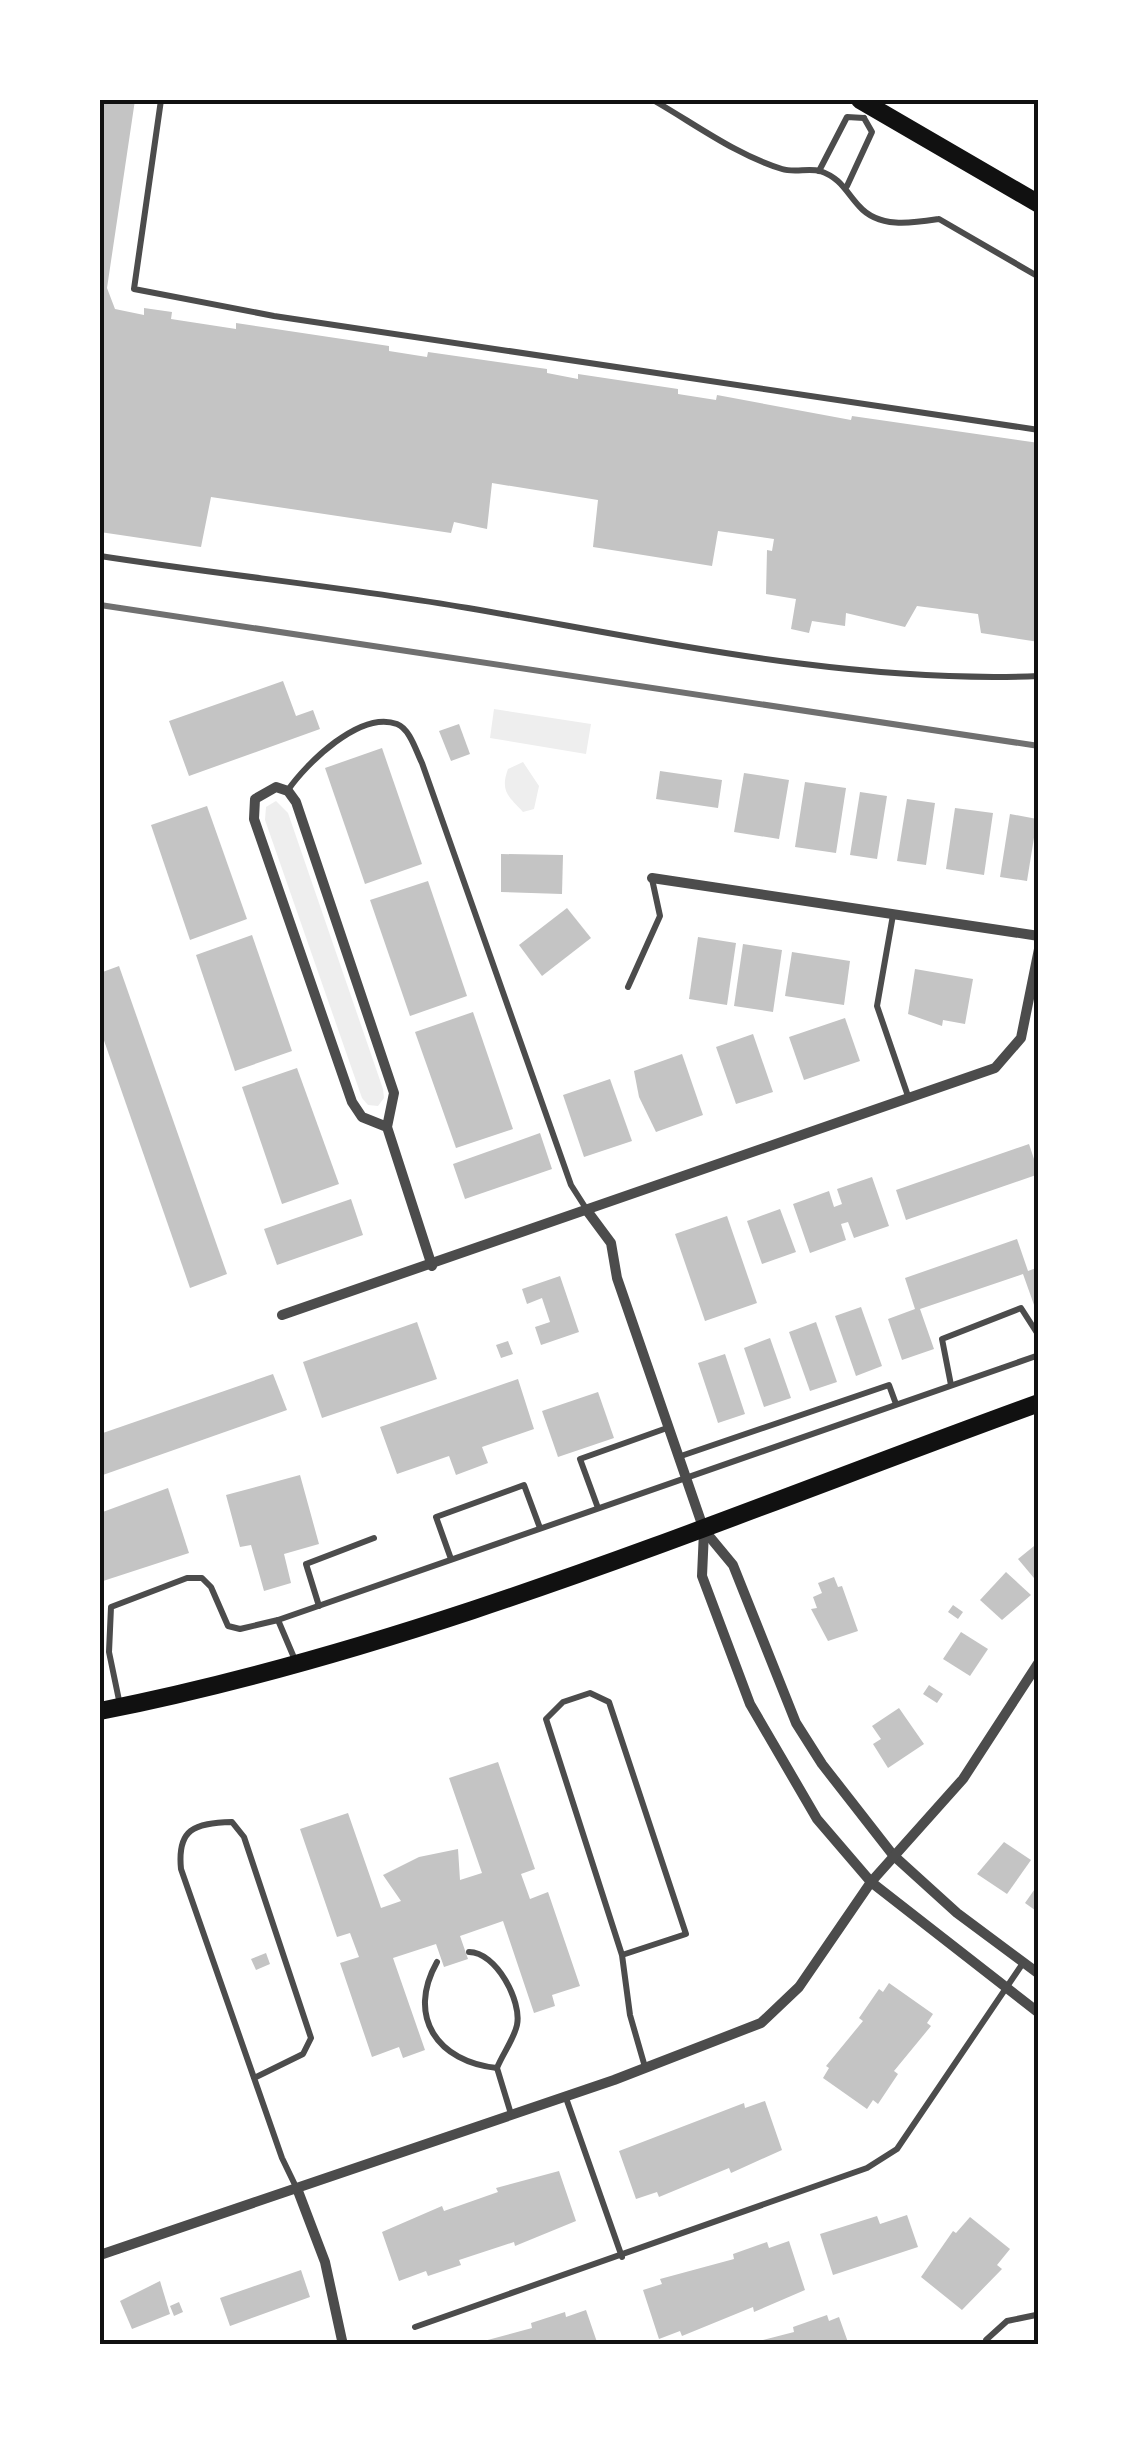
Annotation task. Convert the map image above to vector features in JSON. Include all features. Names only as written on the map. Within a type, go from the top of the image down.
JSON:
[{"type":"main road","points":[[867,106],[1039,204]]},
{"type":"main road","points":[[100,1710],[297,1664],[704,1530],[1039,1403]]},
{"type":"street","points":[[387,1127],[372,1124],[352,1102],[254,818],[255,800],[276,788],[288,791],[296,802],[394,1093],[387,1127],[432,1266]]},
{"type":"street","points":[[652,878],[1039,936]]},
{"type":"street","points":[[282,1315],[995,1068],[1012,1052],[1028,1019],[1039,949]]},
{"type":"street","points":[[588,1212],[611,1244],[617,1278],[704,1530],[733,1565],[796,1723],[822,1764],[893,1855],[943,1901],[1039,1974]]},
{"type":"street","points":[[704,1530],[702,1576],[750,1704],[817,1819],[871,1882],[1039,2014]]},
{"type":"street","points":[[100,2255],[646,2068],[724,2040],[775,2013],[800,1987],[871,1882],[963,1779],[1039,1662]]},
{"type":"street","points":[[298,2190],[325,2262],[344,2345]]},
{"type":"lane","points":[[161,100],[134,289],[274,316],[1039,430]]},
{"type":"lane","points":[[653,100],[757,160],[788,171],[819,171],[847,186],[860,208],[884,221],[910,224],[939,218],[1039,278]]},
{"type":"lane","points":[[819,171],[848,117],[867,106],[872,132],[847,186]]},
{"type":"lane","points":[[100,556],[458,606],[778,661],[977,678],[1039,676]]},
{"type":"lane","points":[[288,791],[335,741],[386,724],[397,724],[407,732],[422,763],[570,1184],[588,1212]]},
{"type":"lane","points":[[628,987],[660,916],[652,878]]},
{"type":"lane","points":[[892,915],[876,1006],[908,1099]]},
{"type":"lane","points":[[951,1385],[942,1339],[1020,1308],[1039,1336]]},
{"type":"lane","points":[[120,1706],[109,1652],[111,1607],[187,1578],[202,1578],[228,1626],[240,1629],[278,1620],[1039,1355]]},
{"type":"lane","points":[[677,1457],[889,1385],[896,1404]]},
{"type":"lane","points":[[598,1508],[580,1459],[667,1428]]},
{"type":"lane","points":[[451,1559],[436,1517],[524,1484],[540,1528]]},
{"type":"lane","points":[[318,1606],[306,1564],[374,1538]]},
{"type":"lane","points":[[278,1620],[297,1664]]},
{"type":"lane","points":[[622,1955],[686,1934],[609,1702],[590,1693],[563,1702],[546,1719],[622,1955],[630,2016],[646,2068]]},
{"type":"lane","points":[[254,2078],[303,2054],[311,2038],[244,1837],[232,1822],[208,1822],[186,1833],[179,1846],[181,1869],[254,2078],[298,2190]]},
{"type":"lane","points":[[469,1952],[478,1952],[495,1965],[509,1989],[518,2024],[497,2068],[511,2115]]},
{"type":"lane","points":[[437,1962],[423,2002],[438,2046],[472,2066],[497,2068]]},
{"type":"lane","points":[[415,2326],[622,2257],[868,2168],[897,2149],[1024,1962]]},
{"type":"lane","points":[[566,2096],[622,2257]]},
{"type":"lane","points":[[987,2345],[986,2340],[1007,2321],[1023,2316],[1039,2319]]},
{"type":"shaded area","points":[[494,709],[591,724],[586,754],[490,738]]},
{"type":"shaded area","points":[[523,762],[539,786],[534,809],[523,812],[510,797],[505,783],[508,769]]},
{"type":"shaded area","points":[[276,801],[288,813],[383,1089],[384,1098],[378,1106],[368,1105],[362,1098],[265,820],[266,807]]},
{"type":"building","points":[[100,100],[135,100],[107,288],[115,309],[144,315],[144,308],[172,312],[171,319],[236,329],[236,323],[389,346],[389,351],[427,357],[428,352],[547,369],[547,373],[578,379],[578,374],[678,389],[678,394],[716,400],[717,395],[851,420],[852,416],[1039,443],[1039,642],[981,633],[978,614],[917,606],[905,627],[846,613],[845,626],[812,621],[809,633],[791,629],[796,599],[766,594],[767,550],[772,551],[774,539],[718,531],[712,566],[593,547],[598,500],[492,483],[487,529],[454,522],[451,533],[211,497],[201,547],[100,532]]},
{"type":"building","points":[[283,681],[296,716],[313,710],[320,729],[189,776],[169,721]]},
{"type":"building","points":[[459,724],[470,754],[451,761],[439,731]]},
{"type":"building","points":[[382,748],[422,864],[365,884],[325,768]]},
{"type":"building","points":[[660,771],[722,780],[718,808],[656,799]]},
{"type":"building","points":[[744,773],[789,780],[779,839],[734,832]]},
{"type":"building","points":[[805,782],[846,788],[836,853],[795,847]]},
{"type":"building","points":[[860,792],[887,796],[877,859],[850,855]]},
{"type":"building","points":[[907,799],[935,803],[926,865],[897,861]]},
{"type":"building","points":[[207,806],[247,919],[190,940],[151,825]]},
{"type":"building","points":[[955,808],[993,813],[984,875],[946,869]]},
{"type":"building","points":[[1010,814],[1037,819],[1027,881],[1000,877]]},
{"type":"building","points":[[501,854],[563,855],[562,894],[501,892]]},
{"type":"building","points":[[428,881],[467,996],[410,1016],[370,900]]},
{"type":"building","points":[[567,908],[591,938],[542,976],[519,945]]},
{"type":"building","points":[[252,935],[292,1051],[235,1071],[196,955]]},
{"type":"building","points":[[698,937],[736,943],[727,1005],[689,999]]},
{"type":"building","points":[[743,944],[782,950],[773,1012],[734,1006]]},
{"type":"building","points":[[792,952],[850,961],[844,1005],[785,996]]},
{"type":"building","points":[[119,966],[227,1274],[190,1288],[100,1029],[100,973]]},
{"type":"building","points":[[915,969],[973,979],[965,1024],[943,1020],[942,1026],[908,1014]]},
{"type":"building","points":[[473,1012],[513,1129],[456,1148],[415,1032]]},
{"type":"building","points":[[845,1018],[860,1061],[804,1080],[789,1037]]},
{"type":"building","points":[[753,1034],[773,1092],[736,1104],[716,1047]]},
{"type":"building","points":[[682,1054],[703,1115],[656,1132],[639,1097],[634,1071]]},
{"type":"building","points":[[297,1068],[339,1184],[282,1204],[242,1087]]},
{"type":"building","points":[[610,1079],[632,1141],[584,1157],[563,1095]]},
{"type":"building","points":[[540,1133],[552,1169],[465,1199],[453,1164]]},
{"type":"building","points":[[1029,1144],[1039,1174],[906,1220],[896,1190]]},
{"type":"building","points":[[872,1177],[889,1226],[854,1238],[848,1222],[841,1224],[846,1240],[810,1253],[793,1204],[829,1191],[834,1207],[842,1204],[837,1189]]},
{"type":"building","points":[[351,1199],[363,1235],[277,1265],[264,1229]]},
{"type":"building","points":[[780,1209],[796,1252],[762,1264],[747,1221]]},
{"type":"building","points":[[727,1216],[757,1303],[705,1321],[675,1234]]},
{"type":"building","points":[[1017,1239],[1028,1271],[1039,1267],[1039,1319],[1023,1274],[920,1309],[934,1349],[902,1360],[888,1319],[915,1309],[905,1278]]},
{"type":"building","points":[[560,1276],[579,1332],[541,1345],[535,1327],[550,1322],[542,1298],[527,1304],[522,1289]]},
{"type":"building","points":[[861,1307],[882,1366],[856,1376],[835,1316]]},
{"type":"building","points":[[417,1322],[437,1379],[322,1418],[303,1362]]},
{"type":"building","points":[[816,1322],[837,1382],[810,1391],[789,1332]]},
{"type":"building","points":[[770,1338],[791,1398],[764,1407],[744,1348]]},
{"type":"building","points":[[508,1341],[513,1354],[501,1358],[496,1345]]},
{"type":"building","points":[[725,1354],[745,1414],[718,1423],[698,1363]]},
{"type":"building","points":[[273,1374],[287,1410],[100,1476],[100,1434]]},
{"type":"building","points":[[518,1379],[534,1429],[482,1447],[488,1463],[456,1475],[449,1456],[397,1474],[380,1427]]},
{"type":"building","points":[[598,1392],[614,1438],[558,1457],[542,1411]]},
{"type":"building","points":[[300,1475],[319,1544],[284,1554],[291,1583],[264,1591],[251,1545],[240,1547],[226,1495]]},
{"type":"building","points":[[168,1488],[189,1553],[100,1582],[100,1513]]},
{"type":"building","points":[[1039,1542],[1039,1584],[1018,1559]]},
{"type":"building","points":[[1006,1572],[1031,1595],[1002,1620],[980,1600]]},
{"type":"building","points":[[834,1577],[838,1587],[842,1586],[858,1631],[828,1641],[811,1609],[817,1608],[813,1597],[822,1593],[818,1583]]},
{"type":"building","points":[[953,1605],[963,1612],[958,1619],[948,1612]]},
{"type":"building","points":[[961,1632],[988,1649],[970,1676],[943,1659]]},
{"type":"building","points":[[929,1685],[943,1694],[937,1703],[923,1694]]},
{"type":"building","points":[[899,1708],[924,1744],[888,1768],[873,1744],[881,1739],[872,1726]]},
{"type":"building","points":[[498,1762],[535,1869],[521,1874],[530,1899],[548,1892],[580,1986],[552,1995],[555,2006],[534,2013],[503,1921],[460,1936],[468,1959],[444,1967],[436,1944],[393,1958],[425,2050],[403,2058],[399,2047],[372,2057],[340,1963],[359,1957],[350,1933],[337,1937],[300,1829],[348,1813],[381,1908],[401,1901],[383,1875],[419,1857],[458,1849],[460,1880],[482,1873],[449,1778]]},
{"type":"building","points":[[1004,1842],[1031,1860],[1007,1894],[977,1874]]},
{"type":"building","points":[[1039,1883],[1039,1913],[1025,1903]]},
{"type":"building","points":[[266,1953],[270,1964],[256,1970],[251,1959]]},
{"type":"building","points":[[889,1983],[933,2014],[927,2023],[931,2026],[894,2071],[898,2074],[878,2104],[873,2100],[867,2109],[823,2078],[829,2068],[826,2066],[863,2021],[859,2018],[879,1989],[883,1992]]},
{"type":"building","points":[[765,2101],[782,2150],[731,2173],[729,2168],[659,2197],[657,2192],[636,2199],[619,2151],[744,2103],[745,2108]]},
{"type":"building","points":[[559,2171],[576,2221],[515,2246],[514,2242],[459,2260],[461,2265],[399,2281],[382,2232],[442,2206],[444,2211],[498,2192],[496,2188]]},
{"type":"building","points":[[907,2215],[918,2247],[833,2275],[820,2234],[877,2216],[880,2224]]},
{"type":"building","points":[[970,2217],[1010,2249],[997,2265],[1002,2269],[962,2310],[921,2277],[953,2231],[956,2233]]},
{"type":"building","points":[[789,2241],[805,2290],[754,2312],[753,2307],[682,2336],[680,2331],[659,2339],[643,2290],[662,2284],[660,2279],[734,2259],[733,2254],[767,2242],[769,2248]]},
{"type":"building","points":[[301,2270],[310,2297],[230,2326],[220,2298]]},
{"type":"building","points":[[160,2281],[170,2314],[132,2329],[120,2301]]},
{"type":"building","points":[[179,2302],[183,2312],[174,2316],[170,2306]]},
{"type":"building","points":[[586,2310],[598,2345],[469,2345],[532,2328],[531,2323],[565,2312],[566,2317]]},
{"type":"building","points":[[827,2315],[829,2321],[839,2317],[849,2345],[744,2345],[794,2332],[793,2327]]},
{"type":"railway","points":[[100,605],[1039,746]]}]
